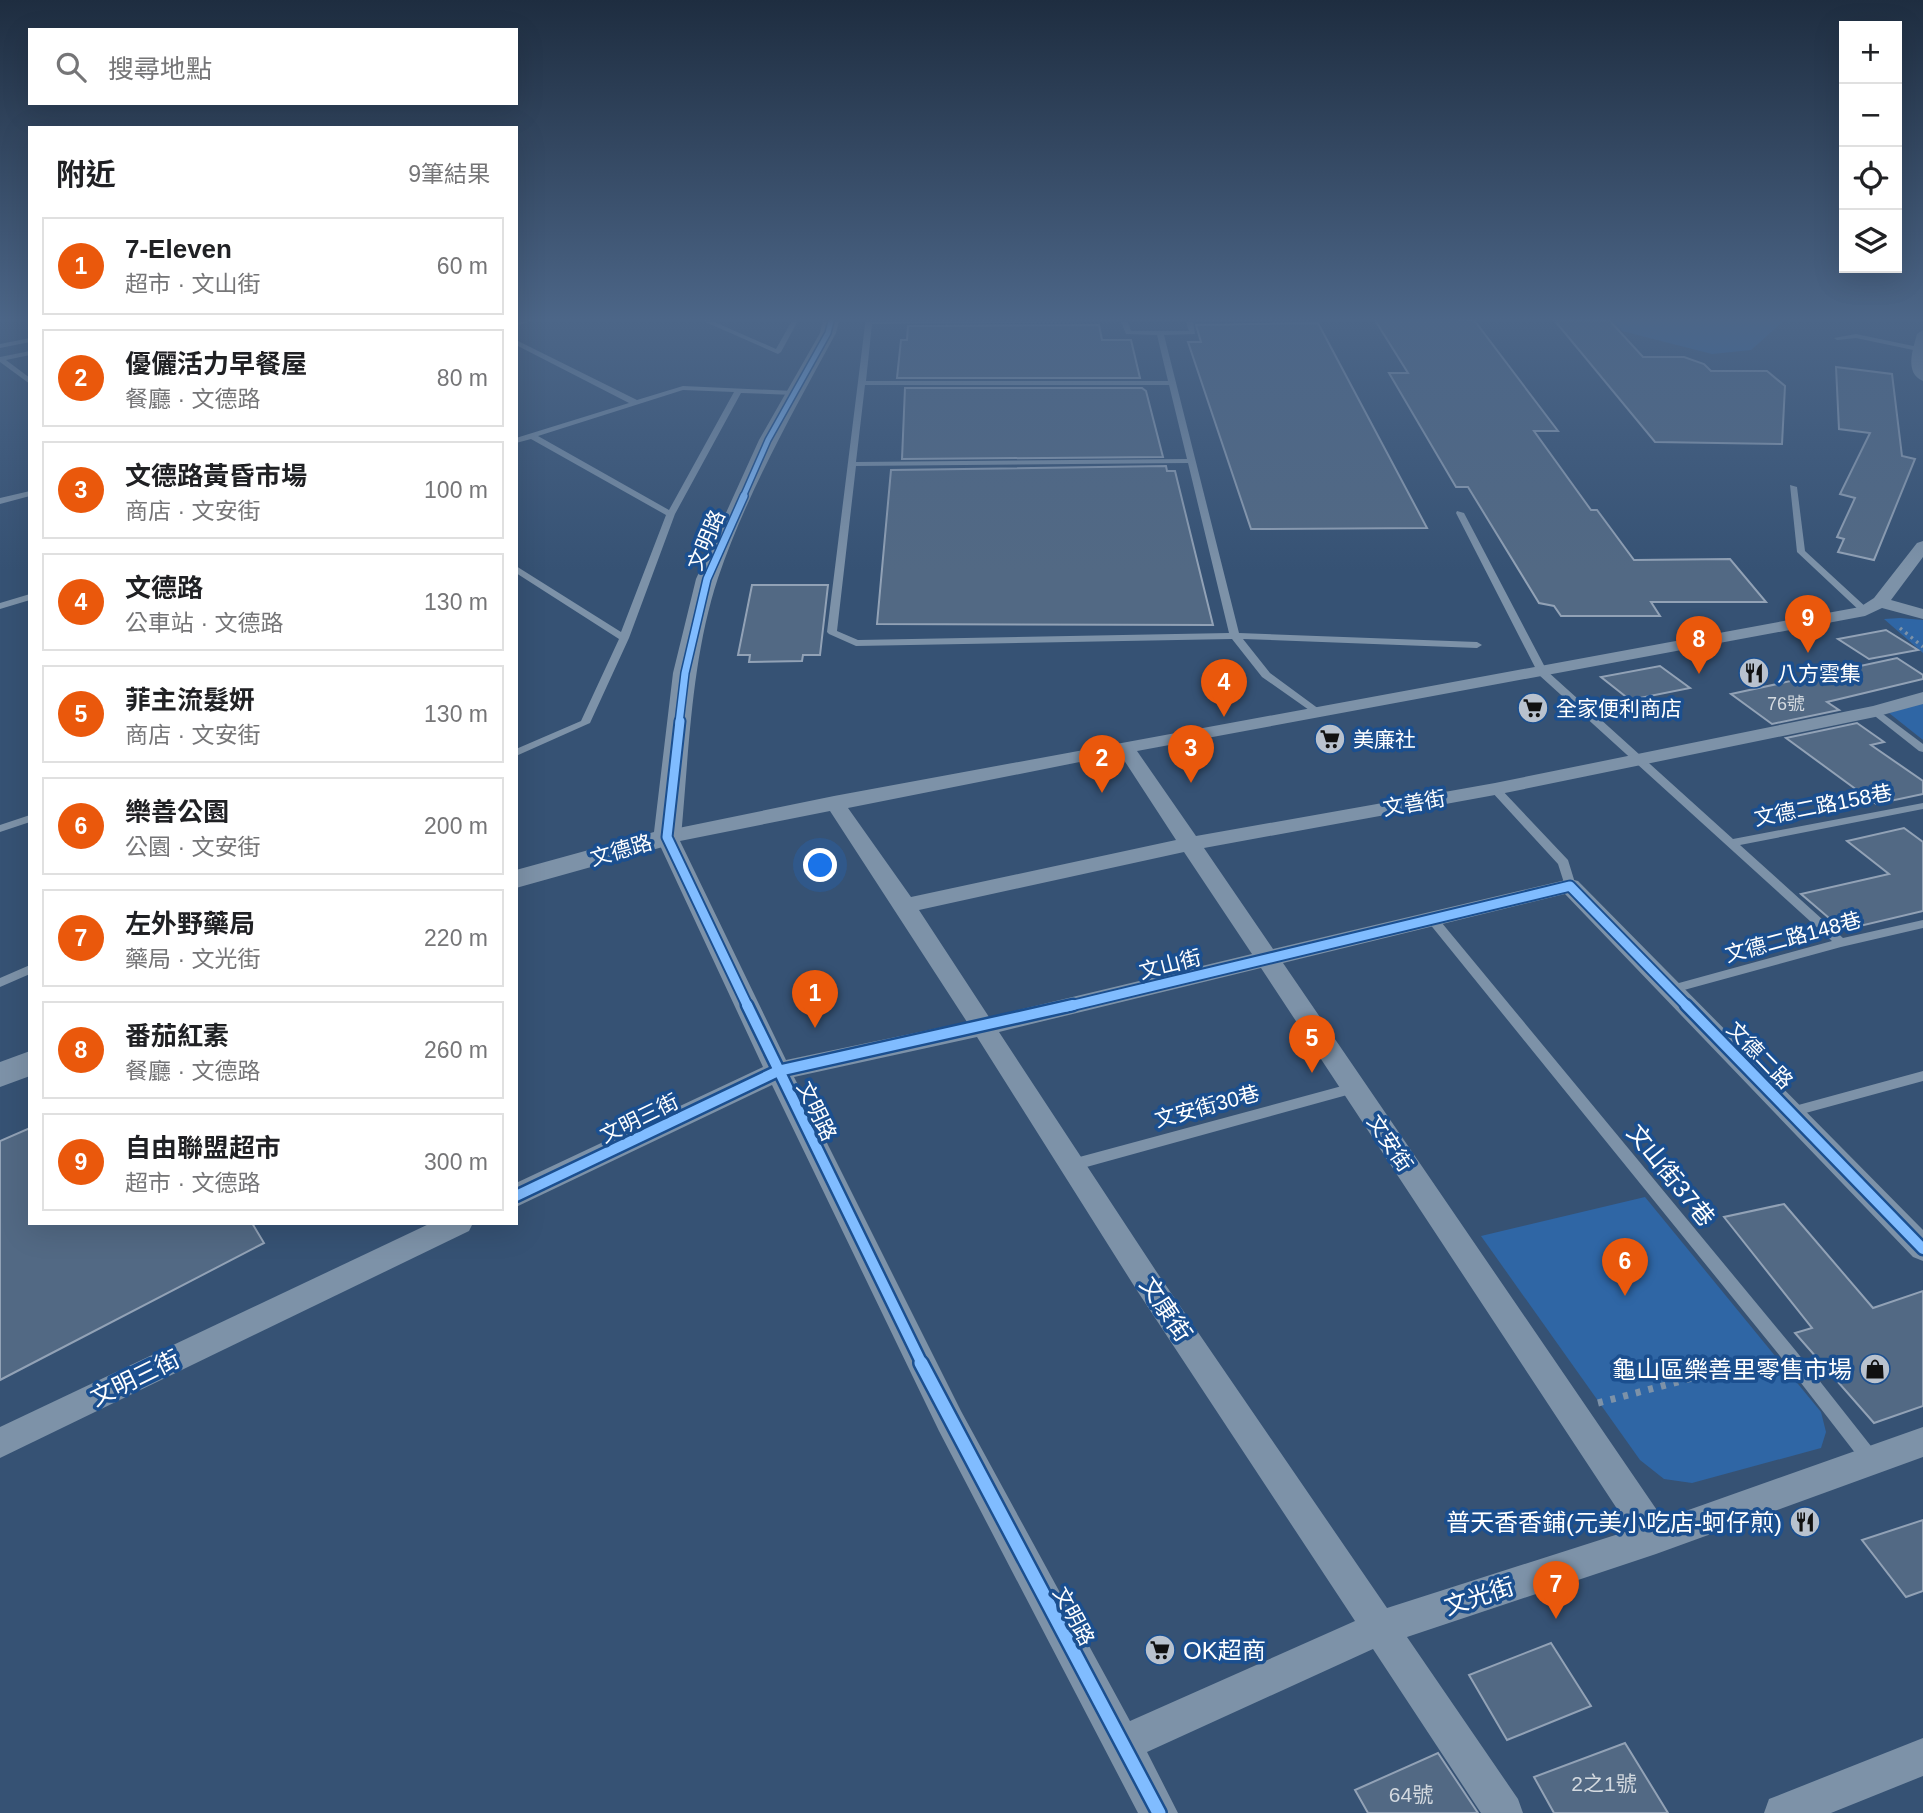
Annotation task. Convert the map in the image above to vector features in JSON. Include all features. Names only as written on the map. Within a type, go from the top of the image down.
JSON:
[{"type":"street","name":"文明路","points":[[789,402],[768,440],[707,579],[685,673],[667,837],[778,1071],[950,1421],[1159,1813]]},
{"type":"street","points":[[1872,606],[1918,563],[1923,546]]},
{"type":"street","name":"文德路","points":[[518,878],[667,837],[834,802],[1543,673],[1872,606]]},
{"type":"street","points":[[1872,606],[1923,614]]},
{"type":"street","name":"文善街","points":[[905,906],[1188,844],[1495,789],[1875,711],[1923,698]]},
{"type":"street","name":"文安街","points":[[1125,747],[1656,1538]]},
{"type":"street","name":"文康街","points":[[834,802],[905,906],[1072,1165],[1504,1813]]},
{"type":"street","name":"文山街","points":[[778,1071],[983,1027],[1570,886]]},
{"type":"street","name":"文德二路","points":[[1570,886],[1923,1249]]},
{"type":"street","points":[[0,1075],[28,1064]]},
{"type":"street","name":"文明三街","points":[[518,1195],[778,1071]]},
{"type":"street","name":"文明三街","points":[[0,1443],[455,1225]]},
{"type":"street","name":"文光街","points":[[1122,1744],[1380,1628],[1656,1538],[1923,1442]]},
{"type":"street","points":[[1783,1813],[1923,1757]]},
{"type":"lane","points":[[518,440],[640,402]]},
{"type":"lane","points":[[518,752],[585,723],[624,638],[671,514],[732,402]]},
{"type":"lane","points":[[861,402],[851,464],[832,632],[856,643],[1235,636],[1477,645]]},
{"type":"lane","points":[[1176,402],[1235,636],[1266,675],[1318,714]]},
{"type":"lane","points":[[532,436],[671,514]]},
{"type":"lane","points":[[851,464],[1191,461]]},
{"type":"lane","points":[[1793,487],[1801,552],[1872,606]]},
{"type":"lane","points":[[0,501],[28,494]]},
{"type":"lane","points":[[1460,513],[1543,673],[1841,943]]},
{"type":"lane","points":[[518,570],[624,638]]},
{"type":"lane","points":[[0,606],[28,598]]},
{"type":"lane","points":[[1875,711],[1923,749]]},
{"type":"lane","points":[[1495,789],[1564,863],[1570,886]]},
{"type":"lane","name":"文德二路158巷","points":[[1731,843],[1923,806]]},
{"type":"lane","points":[[0,829],[28,819]]},
{"type":"lane","name":"文山街37巷","points":[[1433,920],[1790,1356],[1872,1461]]},
{"type":"lane","name":"文德二路148巷","points":[[1673,989],[1841,943],[1923,924]]},
{"type":"lane","points":[[0,983],[28,971]]},
{"type":"lane","points":[[1791,1112],[1923,1076]]},
{"type":"lane","name":"文安街30巷","points":[[1072,1165],[1353,1088]]},
{"type":"path","points":[[1891,621],[1923,647]]},
{"type":"path","points":[[1570,1408],[1775,1355],[1790,1356]]},
{"type":"shaded area","points":[[1884,619],[1923,620],[1923,653]]},
{"type":"shaded area","points":[[1923,703],[1923,740],[1889,713]]},
{"type":"shaded area","points":[[1645,1197],[1821,1412],[1826,1432],[1821,1448],[1692,1483],[1664,1479],[1640,1460],[1481,1236]]},
{"type":"building","points":[[904,402],[1149,402],[1163,457],[902,459]]},
{"type":"building","points":[[1208,402],[1360,402],[1427,528],[1251,529]]},
{"type":"building","points":[[1406,402],[1536,402],[1558,431],[1534,431],[1591,510],[1597,510],[1634,560],[1730,559],[1766,602],[1651,602],[1660,616],[1561,616],[1554,606],[1539,603],[1468,487],[1456,487]]},
{"type":"building","points":[[1622,402],[1784,402],[1782,444],[1655,442]]},
{"type":"building","points":[[1838,402],[1895,402],[1902,456],[1915,459],[1874,560],[1838,552],[1844,539],[1837,537],[1855,498],[1840,494],[1870,433],[1839,429]]},
{"type":"building","points":[[1166,466],[1167,471],[1175,471],[1213,625],[877,624],[891,470]]},
{"type":"building","points":[[752,585],[828,585],[820,655],[803,655],[802,661],[749,662],[750,655],[738,655]]},
{"type":"building","points":[[1886,630],[1918,650],[1869,659],[1838,639]]},
{"type":"building","points":[[1897,658],[1923,675],[1923,679],[1827,702],[1839,710],[1772,724],[1731,694]]},
{"type":"building","points":[[1660,666],[1690,688],[1630,700],[1601,677]]},
{"type":"building","points":[[1857,723],[1884,742],[1871,745],[1923,781],[1923,794],[1876,804],[1786,738]]},
{"type":"building","points":[[1904,828],[1923,842],[1923,911],[1843,930],[1801,894],[1889,874],[1847,841]]},
{"type":"building","points":[[28,1129],[28,1225],[253,1225],[264,1243],[0,1380],[0,1141]]},
{"type":"building","points":[[1784,1204],[1873,1308],[1923,1291],[1923,1406],[1874,1423],[1795,1333],[1812,1328],[1724,1217]]},
{"type":"building","points":[[1923,1520],[1923,1591],[1906,1597],[1862,1540]]},
{"type":"building","points":[[1551,1643],[1591,1706],[1507,1740],[1469,1675]]},
{"type":"building","points":[[1625,1743],[1668,1813],[1554,1813],[1534,1777]]},
{"type":"building","points":[[1438,1753],[1478,1813],[1368,1813],[1355,1790]]},
{"type":"cycle path","points":[[790,402],[768,440],[707,579],[685,673],[667,837],[778,1071],[950,1421],[1159,1813]]},
{"type":"cycle path","points":[[518,1195],[778,1071],[983,1027],[1570,886],[1923,1249]]},
{"type":"place","name":"自由聯盟超市","points":[[1808,653]]},
{"type":"place","name":"八方雲集","points":[[1754,673]]},
{"type":"place","name":"番茄紅素","points":[[1699,674]]},
{"type":"place","name":"全家便利商店","points":[[1533,708]]},
{"type":"place","name":"文德路","points":[[1224,717]]},
{"type":"place","name":"美廉社","points":[[1330,739]]},
{"type":"place","name":"文德路黃昏市場","points":[[1191,783]]},
{"type":"place","name":"優儷活力早餐屋","points":[[1102,793]]},
{"type":"place","name":"7-Eleven","points":[[815,1028]]},
{"type":"place","name":"菲主流髮妍","points":[[1312,1073]]},
{"type":"place","name":"樂善公園","points":[[1625,1296]]},
{"type":"place","name":"龜山區樂善里零售市場","points":[[1875,1369]]},
{"type":"place","name":"普天香香鋪(元美小吃店-蚵仔煎)","points":[[1805,1522]]},
{"type":"place","name":"左外野藥局","points":[[1556,1619]]},
{"type":"place","name":"OK超商","points":[[1160,1650]]}]
